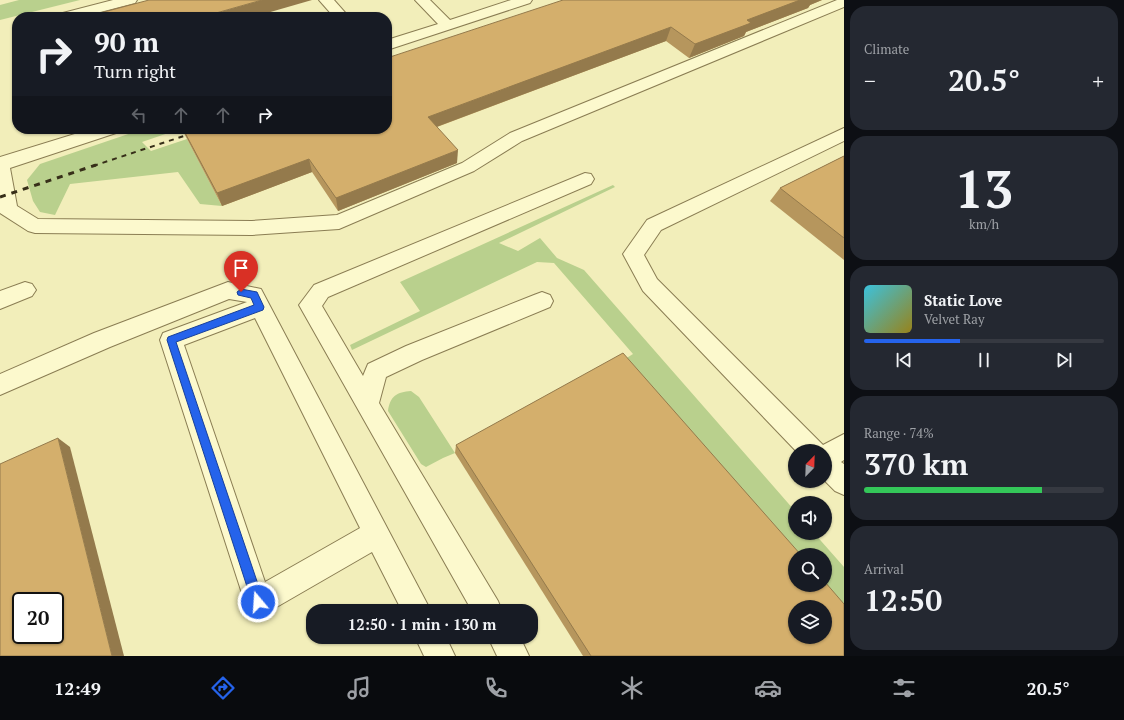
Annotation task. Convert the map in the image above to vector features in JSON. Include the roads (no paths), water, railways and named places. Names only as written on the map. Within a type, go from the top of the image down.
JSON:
[{"type":"lane","points":[[83,12],[130,0]]},
{"type":"lane","points":[[326,0],[337,12]]},
{"type":"lane","points":[[422,0],[448,26]]},
{"type":"lane","points":[[392,43],[525,0]]},
{"type":"lane","points":[[94,134],[0,163],[8,210],[35,226],[252,228],[339,222],[468,168],[516,137],[844,2]]},
{"type":"lane","points":[[806,444],[650,285],[633,254],[654,225],[844,134]]},
{"type":"lane","points":[[484,604],[310,305],[321,291],[585,180]]},
{"type":"lane","points":[[0,300],[26,290]]},
{"type":"lane","points":[[0,385],[102,340],[228,290],[254,295],[413,604]]},
{"type":"lane","points":[[367,404],[376,371],[414,353],[542,301]]},
{"type":"lane","points":[[260,307],[171,340],[258,602],[377,534]]},
{"type":"lane","points":[[832,454],[844,446]]},
{"type":"lane","points":[[832,470],[844,482]]},
{"type":"lane","points":[[434,644],[440,656]]},
{"type":"lane","points":[[507,644],[514,656]]},
{"type":"railway","points":[[93,166],[190,134]]},
{"type":"railway","points":[[0,197],[93,166]]}]
